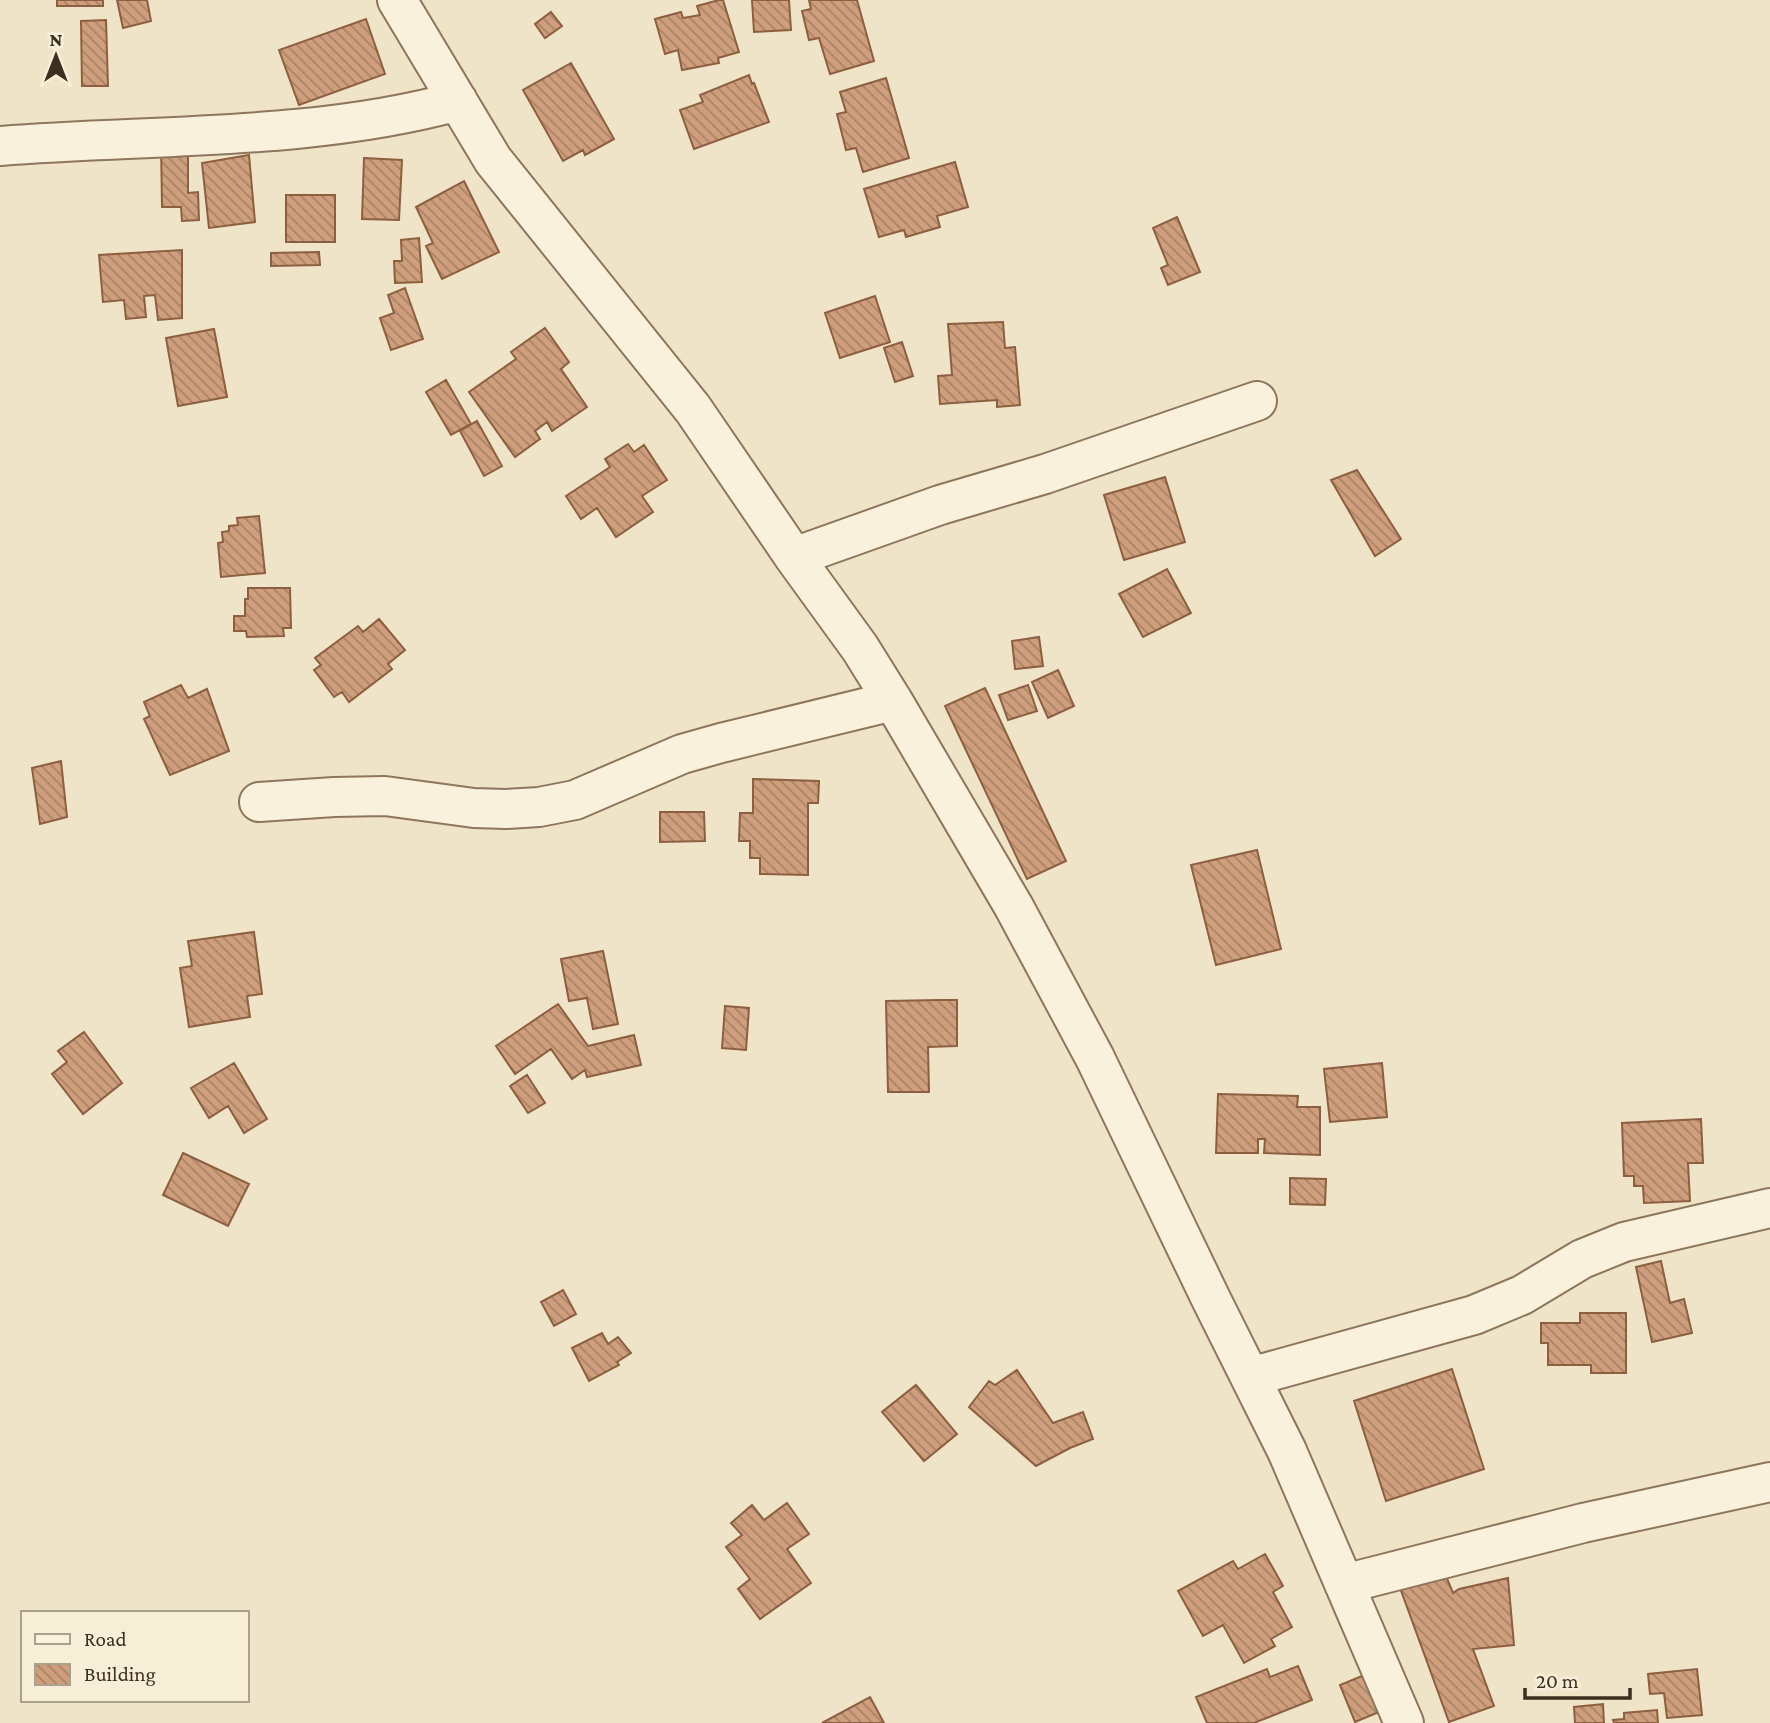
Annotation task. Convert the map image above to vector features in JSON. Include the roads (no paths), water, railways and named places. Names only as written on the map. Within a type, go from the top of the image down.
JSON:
[{"type":"street","points":[[397,0],[493,160],[693,409],[894,701],[1014,907],[1095,1058],[1287,1451],[1404,1723]]},
{"type":"street","points":[[0,146],[287,129],[425,110],[458,101]]},
{"type":"street","points":[[794,557],[940,505],[1045,474],[1257,401]]},
{"type":"street","points":[[259,802],[386,796],[474,807],[539,807],[575,800],[681,754],[894,701]]},
{"type":"street","points":[[1250,1377],[1474,1315],[1522,1295],[1582,1259],[1624,1242],[1770,1208]]},
{"type":"street","points":[[1344,1584],[1583,1523],[1770,1482]]}]
